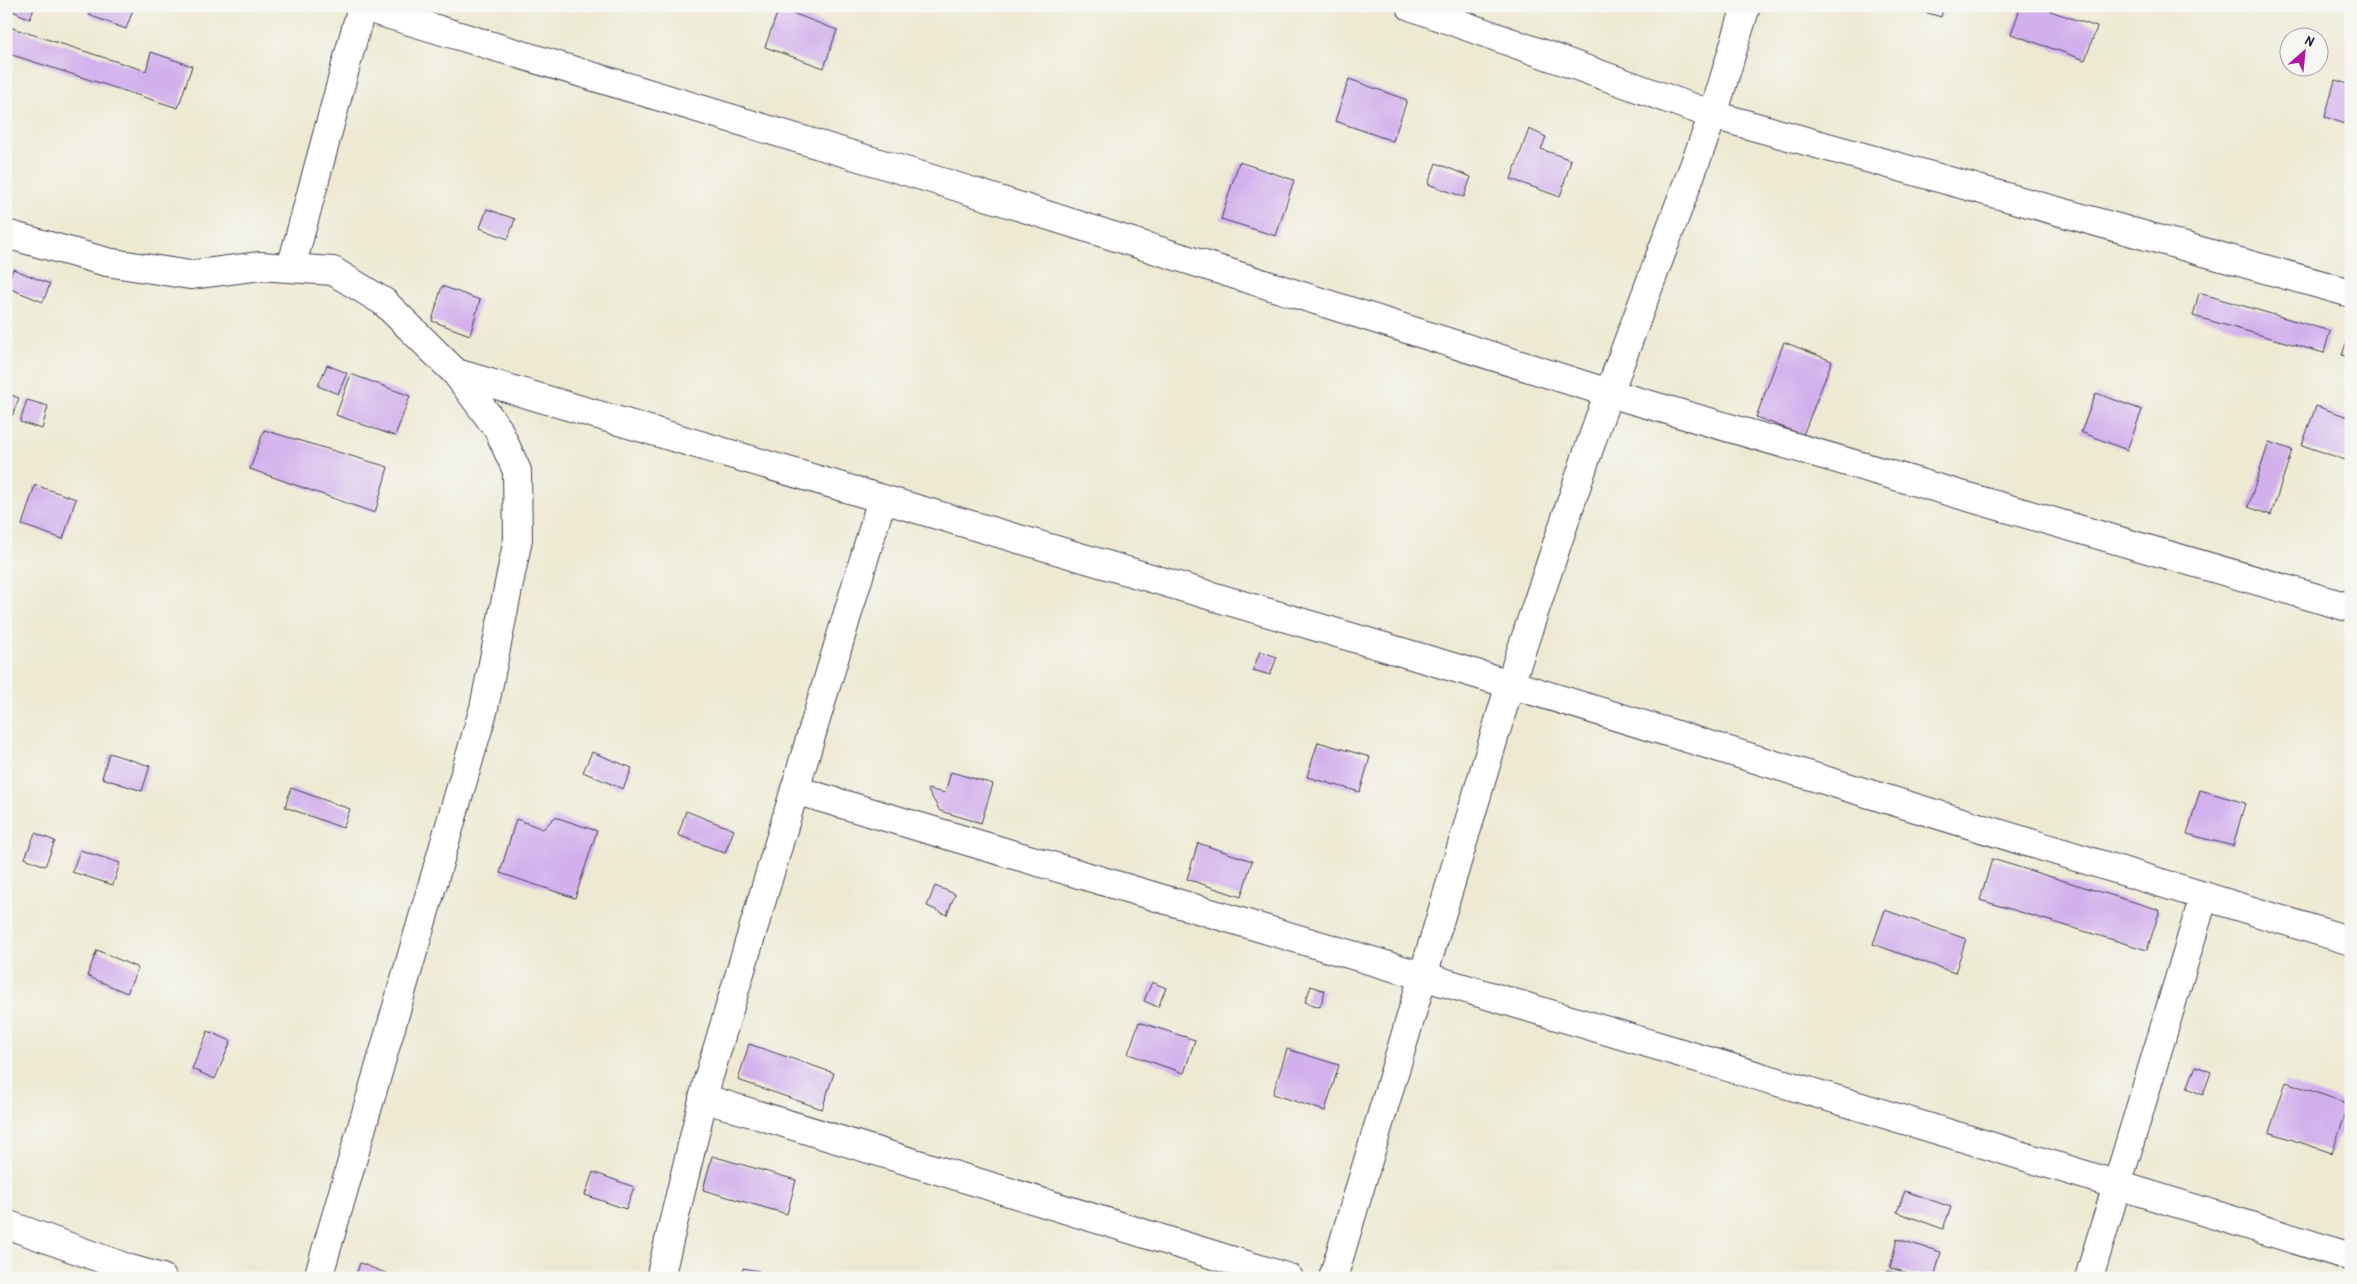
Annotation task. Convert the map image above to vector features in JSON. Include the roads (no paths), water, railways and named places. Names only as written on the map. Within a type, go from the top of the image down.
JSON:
[{"type":"street","points":[[292,268],[361,6],[954,186],[1609,392],[2351,608]]},
{"type":"street","points":[[1410,6],[1713,115],[2351,293]]},
{"type":"street","points":[[1333,1278],[1510,684],[1609,392],[1713,115],[1746,6]]},
{"type":"street","points":[[6,234],[107,262],[190,275],[260,266],[333,271],[384,302],[456,373],[498,430],[517,471],[518,539],[484,708],[318,1278]]},
{"type":"street","points":[[456,373],[1510,684],[2351,941]]},
{"type":"street","points":[[660,1278],[703,1098],[882,499]]},
{"type":"street","points":[[795,790],[2117,1184],[2351,1257]]},
{"type":"street","points":[[2089,1278],[2204,896]]},
{"type":"street","points":[[703,1098],[1289,1278]]},
{"type":"street","points":[[6,1224],[162,1278]]}]
